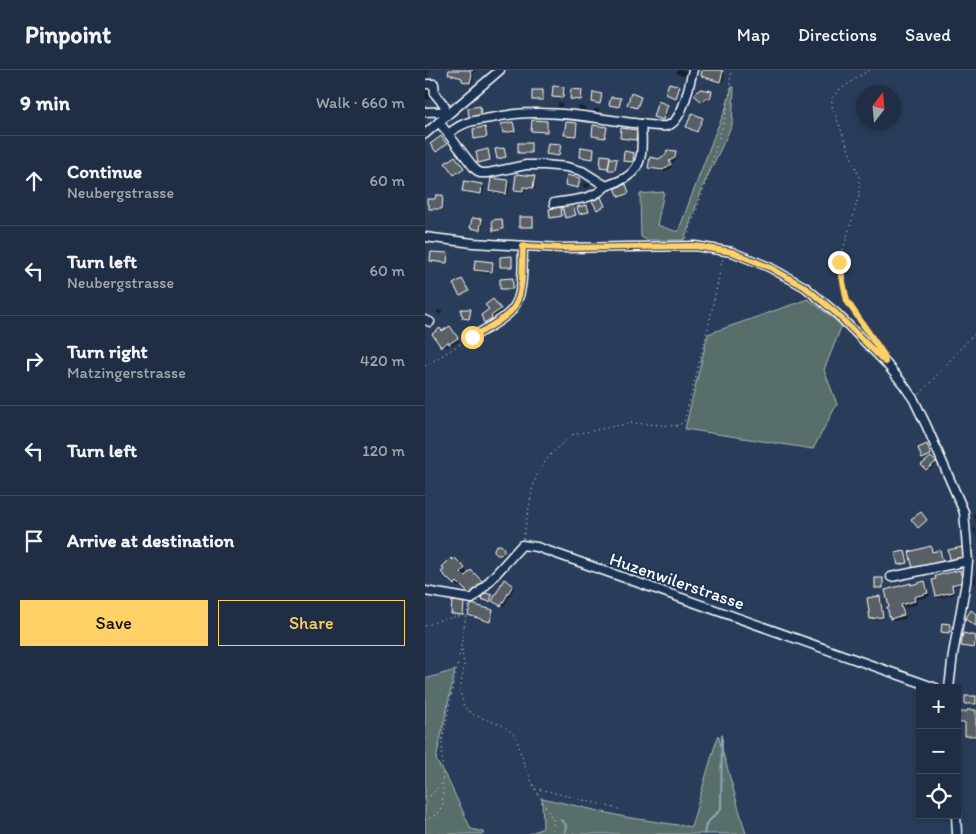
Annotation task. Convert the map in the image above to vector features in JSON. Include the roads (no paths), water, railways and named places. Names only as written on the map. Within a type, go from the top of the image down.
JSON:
[{"type":"street","points":[[425,134],[445,114],[500,70]]},
{"type":"street","points":[[448,134],[459,125],[468,122],[534,113],[666,126],[672,124],[679,116],[693,70]]},
{"type":"street","points":[[425,84],[434,84],[435,94],[445,106],[445,114]]},
{"type":"street","points":[[425,112],[445,114]]},
{"type":"street","points":[[439,122],[480,173],[526,165],[559,166],[582,171],[606,186]]},
{"type":"street","points":[[554,203],[592,196],[601,192],[606,186],[628,176],[635,170],[641,159],[641,124]]},
{"type":"street","points":[[425,237],[473,243],[561,248],[695,246],[732,252],[769,267],[805,287],[836,313],[885,362],[915,400],[964,512],[971,558],[953,654],[949,684]]},
{"type":"street","points":[[472,337],[510,312],[517,302],[521,287],[523,246]]},
{"type":"street","name":"Huzenwilerstrasse","points":[[425,592],[472,599],[522,545],[537,547],[925,684]]},
{"type":"street","points":[[891,577],[971,558]]},
{"type":"street","points":[[956,819],[957,834]]},
{"type":"waterway","points":[[704,834],[706,824],[721,809],[722,735]]},
{"type":"waterway","points":[[561,820],[566,825],[565,834]]}]
